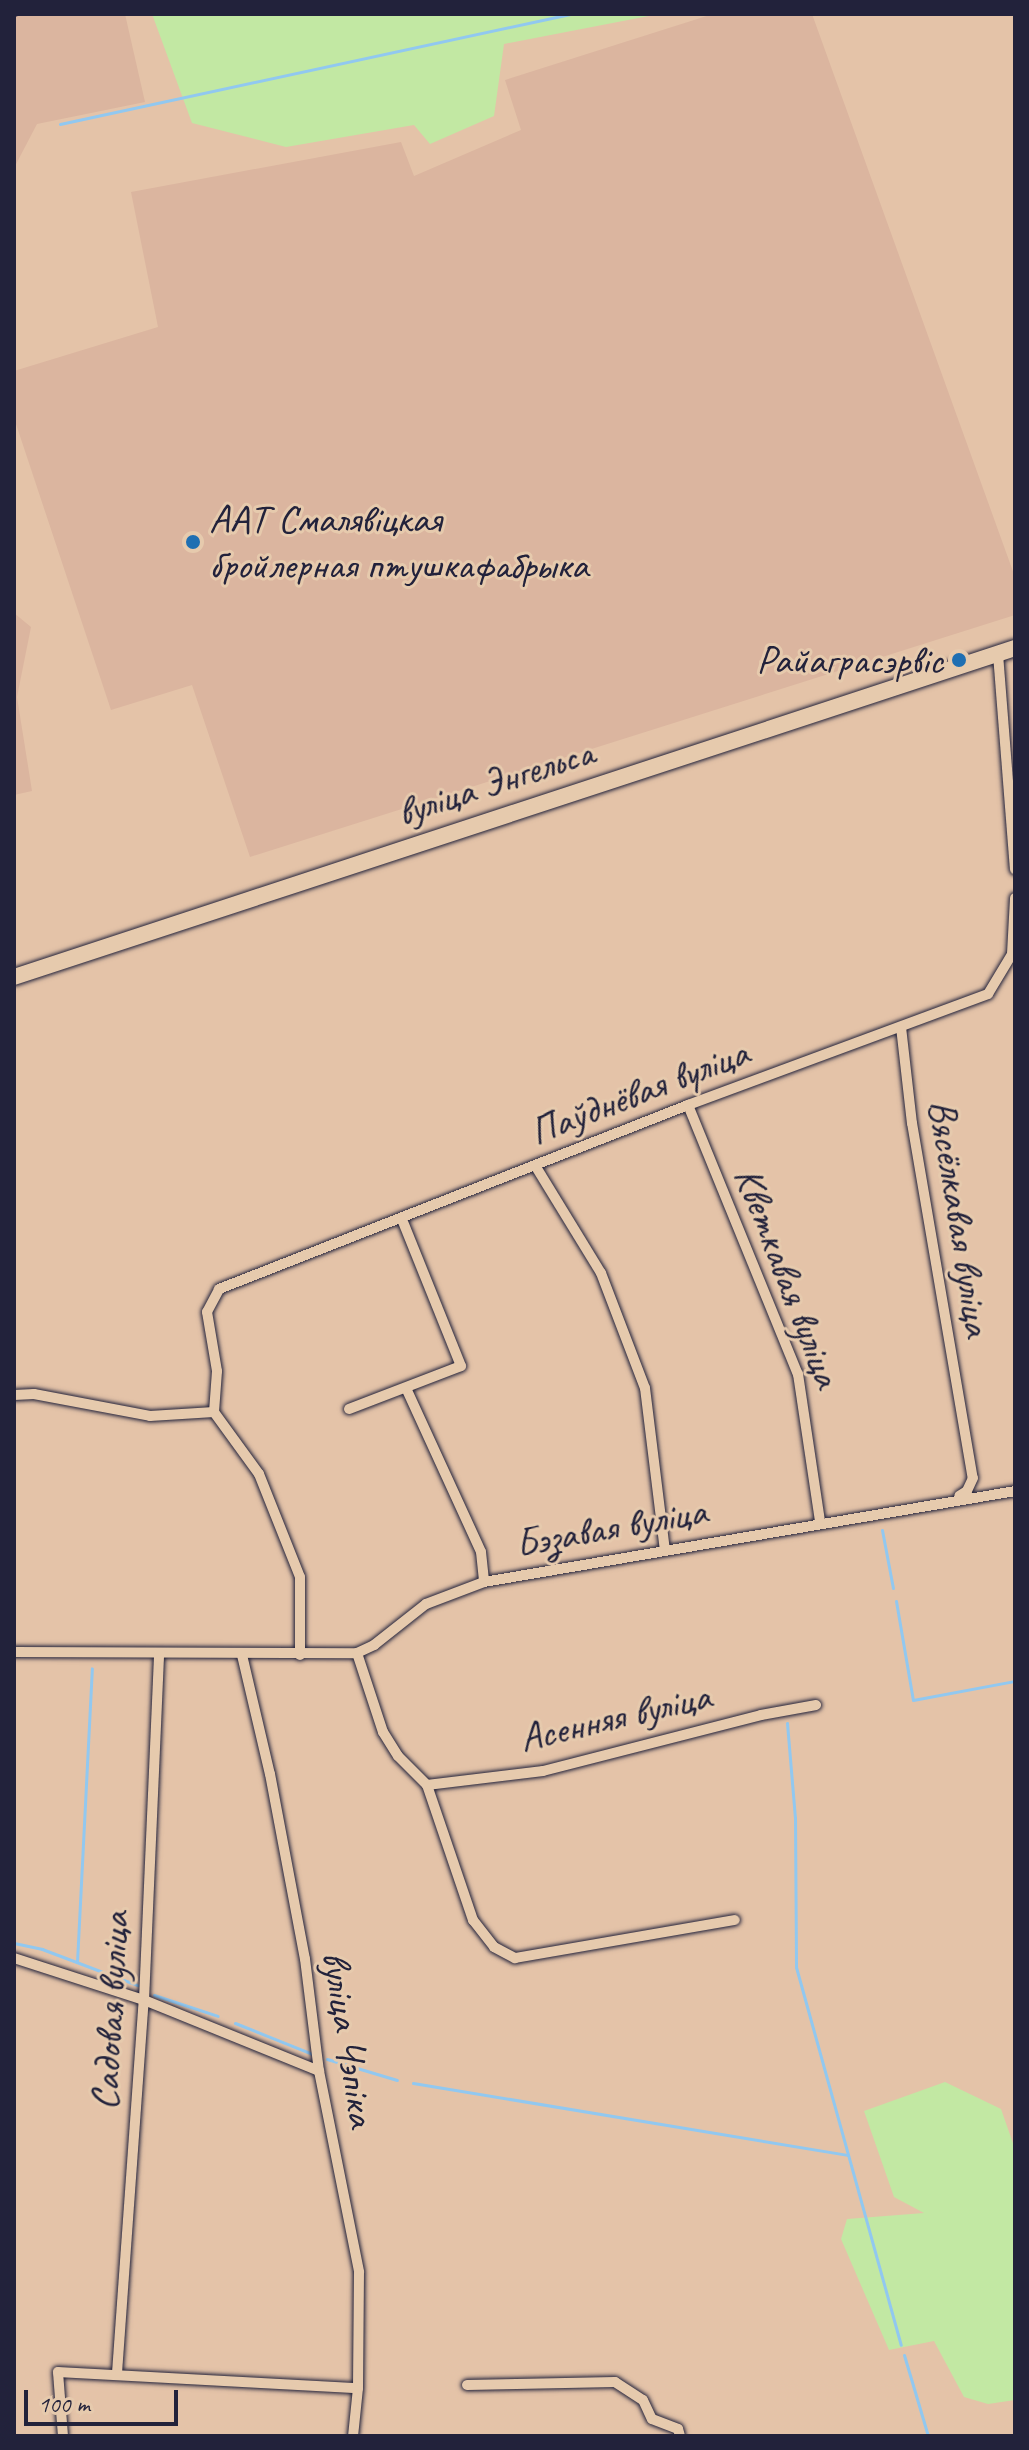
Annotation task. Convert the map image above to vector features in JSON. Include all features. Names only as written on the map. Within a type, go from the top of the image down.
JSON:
[{"type":"main road","name":"вуліца Энгельса","points":[[14,977],[1015,648]]},
{"type":"street","points":[[998,654],[1015,869]]},
{"type":"street","name":"Паўднёвая вуліца","points":[[214,1412],[217,1371],[207,1312],[219,1289],[688,1105],[988,994],[1012,954],[1015,898]]},
{"type":"street","name":"Вясёлкавая вуліца","points":[[901,1027],[914,1139],[973,1478],[967,1491],[950,1500]]},
{"type":"street","name":"Кветкавая вуліца","points":[[688,1105],[798,1374],[820,1522]]},
{"type":"street","points":[[536,1167],[601,1273],[645,1388],[665,1551]]},
{"type":"street","points":[[349,1409],[461,1366],[402,1219]]},
{"type":"street","points":[[406,1388],[481,1552],[484,1582]]},
{"type":"street","points":[[14,1395],[34,1394],[150,1416],[214,1412],[259,1474],[300,1577],[300,1655]]},
{"type":"street","name":"Бэзавая вуліца","points":[[357,1653],[374,1645],[426,1604],[484,1582],[1015,1491]]},
{"type":"street","points":[[14,1652],[357,1653],[383,1732],[398,1756],[427,1785],[473,1920],[494,1947],[515,1958],[735,1920]]},
{"type":"street","name":"Садовая вуліца","points":[[117,2373],[144,2000],[159,1653]]},
{"type":"street","name":"вуліца Чэпіка","points":[[242,1655],[271,1778],[305,1959],[319,2071],[359,2272],[358,2388],[353,2436]]},
{"type":"street","name":"Асенняя вуліца","points":[[427,1785],[543,1771],[816,1705]]},
{"type":"street","points":[[14,1958],[144,2000],[319,2071]]},
{"type":"street","points":[[63,2436],[58,2372],[358,2388]]},
{"type":"street","points":[[467,2385],[615,2382],[643,2400],[652,2419],[678,2429],[680,2436]]},
{"type":"shaded area","points":[[14,14],[125,14],[145,102],[37,124],[14,168]]},
{"type":"shaded area","name":"ААТ Смалявіцкая бройлерная птушкафабрыка","points":[[713,14],[812,14],[1015,577],[1015,615],[250,857],[192,685],[111,710],[14,418],[14,371],[158,327],[131,192],[401,142],[414,176],[521,130],[505,80]]},
{"type":"shaded area","points":[[14,613],[31,627],[17,697],[32,791],[14,795]]},
{"type":"green space","points":[[152,14],[659,14],[504,44],[494,116],[430,144],[414,125],[286,147],[192,123]]},
{"type":"green space","points":[[945,2082],[1001,2109],[1015,2149],[1015,2400],[988,2404],[964,2397],[934,2341],[889,2350],[841,2239],[847,2219],[924,2213],[894,2197],[864,2111]]},
{"type":"waterway","points":[[60,124],[570,14]]},
{"type":"waterway","points":[[882,1530],[893,1588]]},
{"type":"waterway","points":[[896,1601],[913,1700],[1015,1681]]},
{"type":"waterway","points":[[77,1962],[92,1668]]},
{"type":"waterway","points":[[787,1723],[795,1818],[796,1967],[901,2345]]},
{"type":"waterway","points":[[14,1943],[42,1949],[137,1985]]},
{"type":"waterway","points":[[154,1995],[218,2016]]},
{"type":"waterway","points":[[235,2023],[312,2054]]},
{"type":"waterway","points":[[327,2059],[397,2080]]},
{"type":"waterway","points":[[413,2083],[847,2155]]},
{"type":"waterway","points":[[904,2355],[928,2436]]},
{"type":"place","name":"ААТ Смалявіцкая бройлерная птушкафабрыка","points":[[193,542]]},
{"type":"place","name":"Райаграсэрвіс","points":[[959,660]]}]
